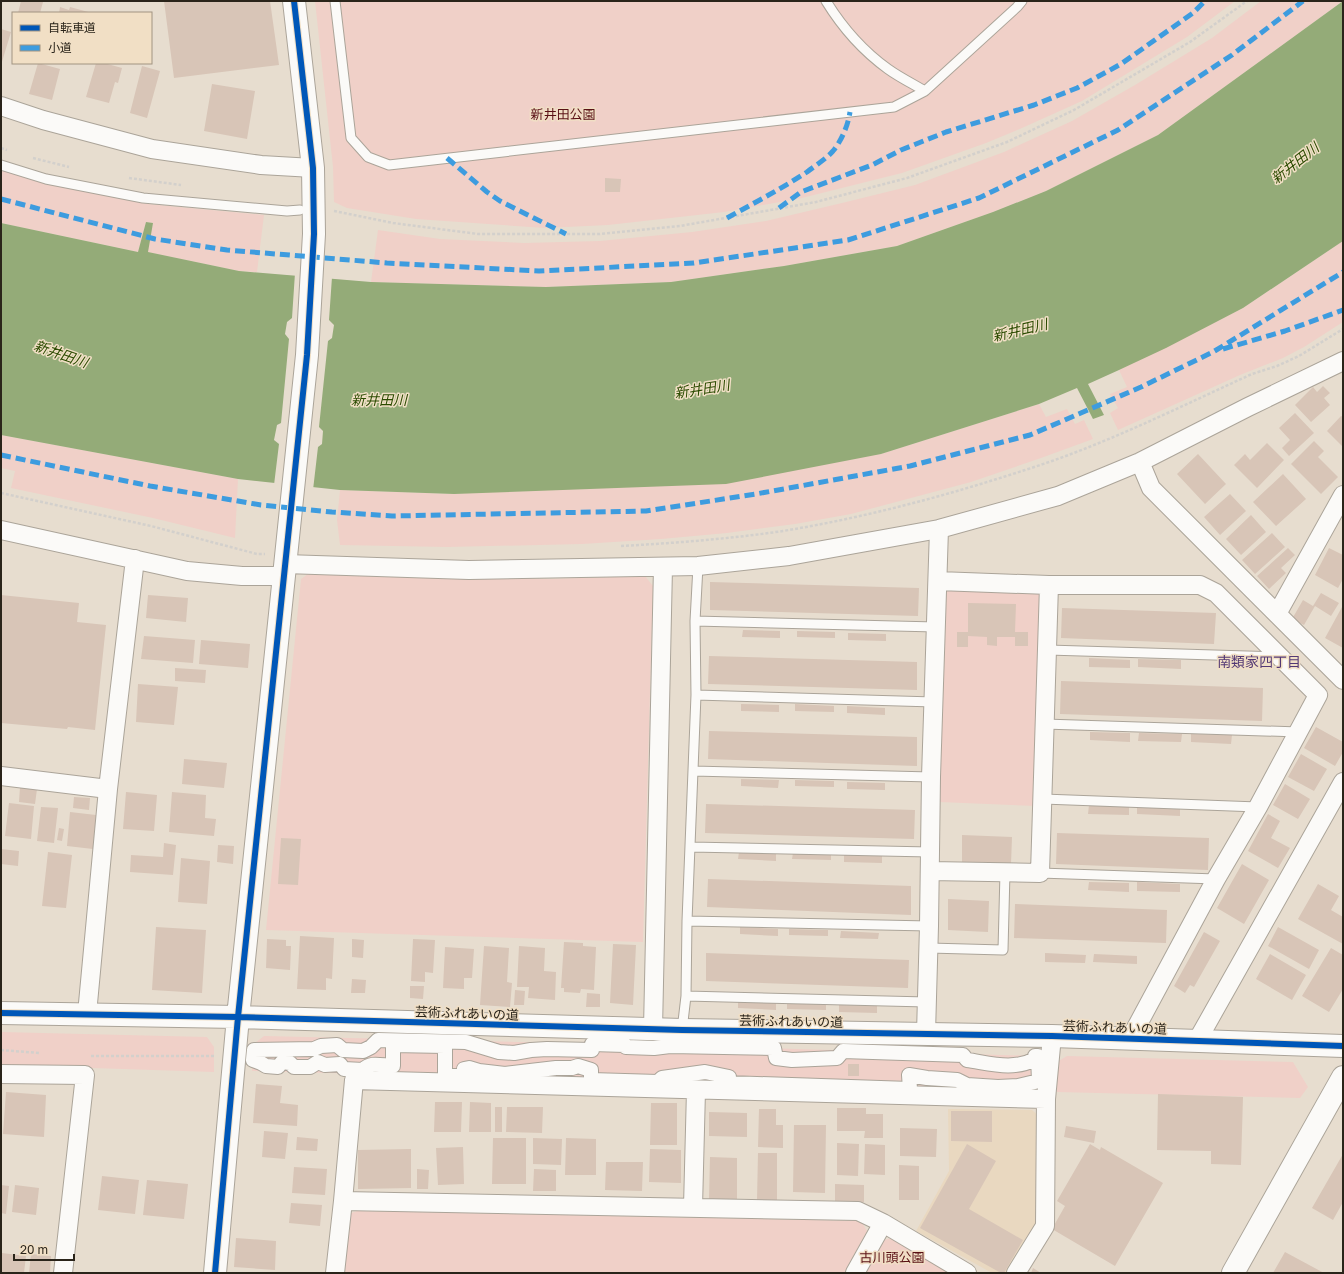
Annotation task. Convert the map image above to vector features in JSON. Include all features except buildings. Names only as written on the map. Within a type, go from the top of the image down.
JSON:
[{"type":"street","points":[[215,1273],[280,565],[289,529],[307,355],[314,234],[313,168],[294,1]]},
{"type":"street","points":[[1,106],[43,120],[152,148],[261,165],[313,168]]},
{"type":"street","points":[[1,530],[187,571],[242,576],[280,565],[469,570],[663,567],[698,566],[790,556],[939,529],[1058,496],[1140,462],[1248,407],[1342,364]]},
{"type":"street","points":[[1140,462],[1151,488],[1343,680]]},
{"type":"street","points":[[1277,614],[1343,495]]},
{"type":"street","points":[[926,1033],[929,948],[931,777],[939,529]]},
{"type":"street","points":[[87,1014],[108,789],[135,559]]},
{"type":"street","points":[[653,1029],[663,567]]},
{"type":"street","points":[[938,581],[1049,585],[1200,585],[1216,593],[1318,695],[1258,807],[1216,879],[1130,1039]]},
{"type":"street","points":[[930,871],[1040,873],[1049,585]]},
{"type":"street","points":[[1,776],[108,789]]},
{"type":"street","points":[[1197,1041],[1343,782]]},
{"type":"street","name":"芸術ふれあいの道","points":[[1,1013],[238,1017],[682,1030],[1052,1036],[1343,1046]]},
{"type":"street","points":[[1016,1273],[1045,1226],[1046,1099],[1052,1036]]},
{"type":"street","points":[[378,1040],[466,1042],[499,1052],[514,1053],[548,1049],[592,1050],[592,1044],[625,1045],[626,1047],[639,1048],[670,1046],[774,1048],[776,1058],[792,1060],[837,1058],[843,1051],[963,1054],[967,1060],[1007,1066],[1025,1063],[1035,1059],[1035,1056],[1038,1056],[1039,1081],[1018,1086],[998,1087],[967,1085],[957,1080],[909,1076],[910,1089],[728,1084],[729,1077],[705,1072],[662,1078],[658,1082],[591,1080],[591,1070],[578,1066],[572,1068],[556,1068],[504,1074],[464,1068],[464,1076],[445,1076],[446,1046],[393,1045],[393,1066],[372,1064],[363,1070],[344,1069],[340,1064],[325,1065],[318,1062],[310,1067],[294,1067],[290,1063],[282,1062],[278,1067],[266,1066],[253,1060],[254,1050],[314,1049],[321,1046],[337,1045],[343,1050],[363,1051],[372,1047],[378,1040]]},
{"type":"street","points":[[1,1074],[84,1075],[62,1273]]},
{"type":"street","points":[[1233,1273],[1343,1077]]},
{"type":"street","points":[[335,1273],[344,1201],[354,1080],[1046,1099]]},
{"type":"street","points":[[693,1207],[696,1090]]},
{"type":"street","points":[[344,1201],[858,1211],[967,1273]]},
{"type":"street","points":[[855,1273],[883,1224]]},
{"type":"lane","points":[[335,1],[351,138],[368,157],[389,165],[894,107],[925,91],[1022,1]]},
{"type":"lane","points":[[826,1],[838,20],[861,46],[888,69],[925,91]]},
{"type":"lane","points":[[1,165],[46,178],[143,198],[287,211],[300,210]]},
{"type":"lane","points":[[682,1030],[686,996],[687,921],[696,695],[695,621],[698,566]]},
{"type":"lane","points":[[695,621],[936,626]]},
{"type":"lane","points":[[1048,650],[1281,657]]},
{"type":"lane","points":[[696,695],[934,702]]},
{"type":"lane","points":[[1044,724],[1299,732]]},
{"type":"lane","points":[[693,771],[931,777]]},
{"type":"lane","points":[[1043,799],[1258,807]]},
{"type":"lane","points":[[691,847],[930,852]]},
{"type":"lane","points":[[929,948],[1003,950],[1006,872]]},
{"type":"lane","points":[[1040,873],[1216,879]]},
{"type":"lane","points":[[687,921],[929,926]]},
{"type":"lane","points":[[686,996],[927,1002]]},
{"type":"path","points":[[333,211],[393,223],[478,234],[599,234],[680,226],[816,202],[907,178],[1007,142],[1074,110],[1190,42],[1247,1]]},
{"type":"path","points":[[1,148],[14,152]]},
{"type":"path","points":[[27,156],[70,167]]},
{"type":"path","points":[[127,178],[187,186]]},
{"type":"path","points":[[618,546],[701,541],[782,531],[872,514],[965,489],[1052,460],[1110,438],[1252,374],[1277,366],[1299,356],[1343,329]]},
{"type":"path","points":[[1,493],[151,526],[257,554],[280,565]]},
{"type":"path","points":[[1,1050],[46,1054]]},
{"type":"path","points":[[84,1056],[221,1056]]},
{"type":"shaded area","points":[[948,1109],[1032,1110],[1040,1117],[1037,1222],[1008,1273],[992,1273],[916,1231],[949,1171]]},
{"type":"green space","name":"新井田公園","points":[[315,1],[1235,1],[1187,37],[1082,101],[986,143],[902,173],[802,198],[724,212],[608,225],[545,228],[416,219],[347,208],[334,202],[333,167]]},
{"type":"green space","points":[[1261,1],[1343,1],[1158,135],[1046,191],[993,212],[897,246],[784,266],[671,282],[546,287],[371,282],[378,230],[440,239],[524,243],[600,241],[692,232],[766,221],[915,185],[1004,152],[1072,121],[1212,38]]},
{"type":"green space","points":[[1,170],[52,185],[148,204],[264,215],[257,272],[239,271],[147,252],[153,223],[146,222],[138,252],[1,223]]},
{"type":"green space","points":[[1343,241],[1343,322],[1304,347],[1283,358],[1240,375],[1118,430],[1110,413],[1118,408],[1110,394],[1127,387],[1119,370],[1243,308]]},
{"type":"green space","points":[[1039,404],[1046,417],[1067,409],[1075,424],[1084,420],[1093,439],[971,482],[851,514],[795,524],[727,533],[582,544],[447,547],[340,545],[337,520],[340,490],[454,494],[881,454]]},
{"type":"green space","points":[[1,435],[238,479],[235,538],[153,518],[11,488],[15,471],[1,468]]},
{"type":"green space","points":[[308,574],[549,579],[645,576],[653,586],[643,942],[266,930],[301,579]]},
{"type":"green space","points":[[943,588],[1043,590],[1037,806],[939,802]]},
{"type":"green space","points":[[1,1032],[207,1037],[214,1047],[214,1072],[1,1065]]},
{"type":"green space","points":[[264,1036],[1038,1056],[1030,1091],[252,1071],[255,1043]]},
{"type":"green space","points":[[1067,1056],[1293,1062],[1308,1087],[1300,1098],[1057,1092],[1057,1062]]},
{"type":"green space","points":[[357,1211],[861,1221],[867,1231],[844,1273],[343,1273],[349,1214]]},
{"type":"green space","name":"古川頭公園","points":[[891,1238],[952,1273],[864,1273],[881,1241]]},
{"type":"water","name":"新井田川","points":[[1343,1],[1343,241],[1243,308],[1166,348],[1088,384],[1104,415],[1093,419],[1077,388],[1039,404],[881,454],[726,484],[454,494],[340,490],[238,479],[1,435],[1,223],[138,252],[146,222],[153,223],[148,252],[239,271],[371,282],[546,287],[671,282],[784,266],[897,246],[993,212],[1046,191],[1158,135]]},
{"type":"pier","points":[[295,273],[332,277],[329,320],[334,325],[332,338],[328,341],[319,427],[323,431],[322,444],[318,447],[313,490],[274,485],[279,444],[274,440],[277,425],[281,423],[289,339],[285,334],[287,322],[292,318]]},
{"type":"marked path","points":[[779,208],[801,192],[872,165],[901,150],[946,132],[1034,105],[1077,88],[1121,64],[1193,13],[1205,1]]},
{"type":"marked path","points":[[1,199],[155,239],[227,250],[387,263],[539,271],[694,263],[848,240],[979,198],[1118,130],[1232,55],[1303,1]]},
{"type":"marked path","points":[[727,218],[807,172],[827,157],[842,137],[850,112]]},
{"type":"marked path","points":[[447,158],[487,192],[500,201],[566,234]]},
{"type":"marked path","points":[[1,455],[150,486],[261,505],[332,512],[392,516],[646,511],[756,494],[910,466],[1030,435],[1141,387],[1213,352],[1343,272]]},
{"type":"marked path","points":[[1223,349],[1285,331],[1343,310]]},
{"type":"cycle path","points":[[215,1273],[238,1017],[307,355],[314,234],[313,168],[294,1]]},
{"type":"cycle path","points":[[1,1013],[238,1017],[682,1030],[1052,1036],[1343,1046]]},
{"type":"district","name":"南類家四丁目","points":[[1259,662]]}]
